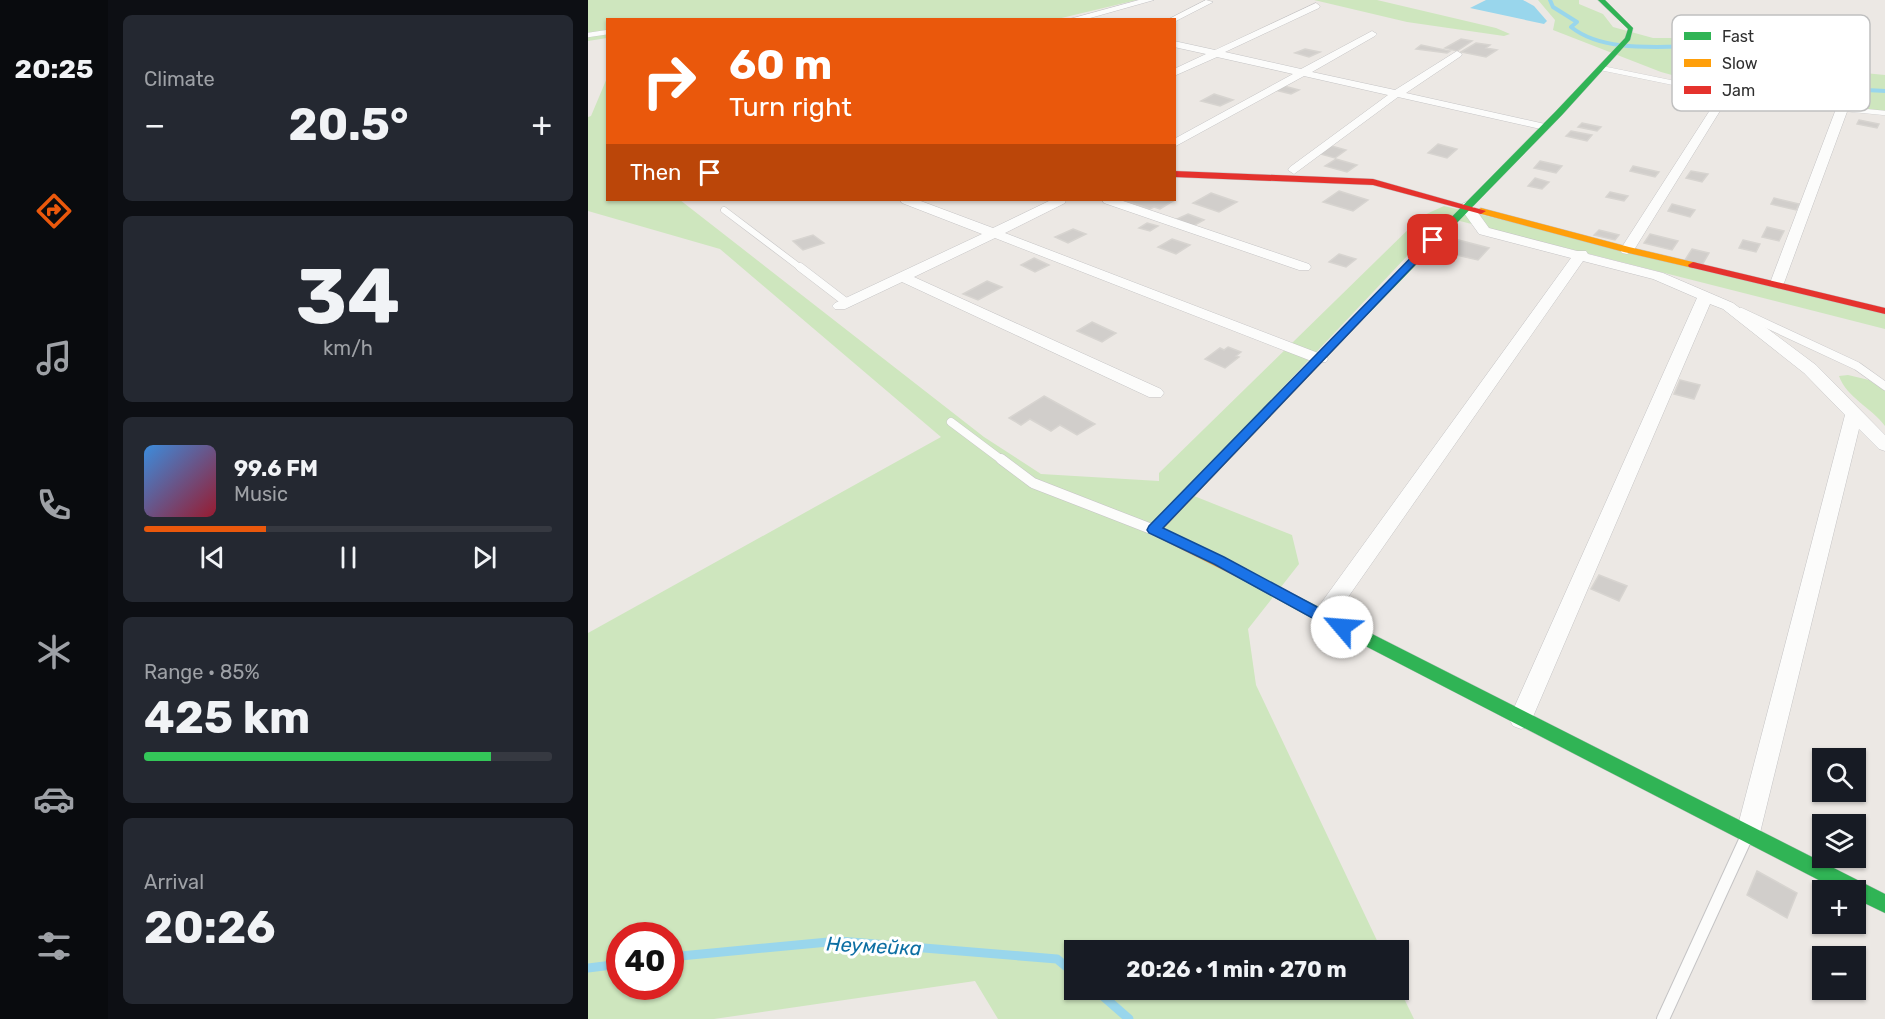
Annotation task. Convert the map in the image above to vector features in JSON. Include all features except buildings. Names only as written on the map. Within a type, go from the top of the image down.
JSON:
[{"type":"street","points":[[1078,18],[1150,0]]},
{"type":"street","points":[[1601,0],[1631,29],[1628,39],[1154,530],[1219,561],[1322,617],[1885,904]]},
{"type":"street","points":[[1175,18],[1209,2]]},
{"type":"street","points":[[1176,72],[1316,6]]},
{"type":"street","points":[[1176,143],[1372,34]]},
{"type":"street","points":[[1176,44],[1545,127]]},
{"type":"street","points":[[1294,170],[1396,94],[1457,54]]},
{"type":"street","points":[[1627,250],[1715,111]]},
{"type":"street","points":[[1777,284],[1841,111]]},
{"type":"street","points":[[1176,174],[1373,182],[1627,250],[1885,311]]},
{"type":"street","points":[[910,201],[1320,359]]},
{"type":"street","points":[[844,304],[1058,201]]},
{"type":"street","points":[[1112,201],[1304,267]]},
{"type":"street","points":[[1466,206],[1484,231],[1581,254],[1658,276],[1728,306],[1810,369],[1885,445]]},
{"type":"street","points":[[1322,617],[1581,254]]},
{"type":"street","points":[[903,277],[1155,393]]},
{"type":"street","points":[[1521,719],[1706,296]]},
{"type":"street","points":[[1749,833],[1854,415]]},
{"type":"lane","points":[[588,35],[606,32]]},
{"type":"lane","points":[[1601,68],[1672,82]]},
{"type":"lane","points":[[1864,111],[1885,113]]},
{"type":"lane","points":[[724,210],[844,304]]},
{"type":"lane","points":[[1728,306],[1857,366],[1885,386]]},
{"type":"lane","points":[[951,422],[1033,483],[1154,530]]},
{"type":"lane","points":[[1663,1019],[1749,833]]},
{"type":"green space","points":[[588,0],[1137,0],[1061,18],[606,18],[606,38],[588,41]]},
{"type":"green space","points":[[1314,0],[1377,0],[1496,28],[1510,34],[1504,36],[1407,22]]},
{"type":"green space","points":[[1538,0],[1579,0],[1579,4],[1603,14],[1613,27],[1653,38],[1672,38],[1672,75],[1553,30],[1555,20]]},
{"type":"green space","points":[[1870,74],[1885,75],[1885,112],[1870,110]]},
{"type":"green space","points":[[606,80],[606,201],[681,201],[984,437],[1041,474],[1159,481],[1159,473],[1422,216],[1444,206],[1885,309],[1885,329],[1444,217],[1184,492],[1292,535],[1299,564],[1248,629],[1256,685],[1377,940],[1064,940],[1064,1000],[1405,1000],[1414,1019],[998,1019],[975,981],[714,1019],[588,1019],[588,633],[941,437],[720,249],[588,211],[588,117],[591,116]]},
{"type":"green space","points":[[1848,375],[1869,380],[1885,391],[1885,426],[1843,384],[1839,376]]},
{"type":"water","points":[[1486,0],[1523,0],[1534,6],[1547,21],[1544,24],[1470,8]]},
{"type":"waterway","points":[[1550,0],[1553,7],[1577,22],[1571,27],[1589,37],[1631,46],[1672,47]]},
{"type":"waterway","points":[[1870,90],[1885,91]]},
{"type":"waterway","name":"Неумейка","points":[[684,956],[839,941],[1057,959],[1064,965]]},
{"type":"waterway","name":"Неумейка","points":[[588,968],[606,966]]},
{"type":"waterway","name":"Неумейка","points":[[1107,1000],[1129,1019]]},
{"type":"traffic: fast","points":[[1363,313],[1559,113],[1628,39],[1631,29],[1601,0]]},
{"type":"traffic: fast","points":[[1242,573],[1322,617],[1885,904]]},
{"type":"traffic: slow","points":[[1481,211],[1693,265]]},
{"type":"traffic: slow","points":[[1242,573],[1154,530],[1363,313]]},
{"type":"traffic: jam","points":[[1176,174],[1373,182],[1481,211]]},
{"type":"traffic: jam","points":[[1693,265],[1885,311]]},
{"type":"route","points":[[1342,627],[1219,561],[1154,530],[1433,240]]}]
